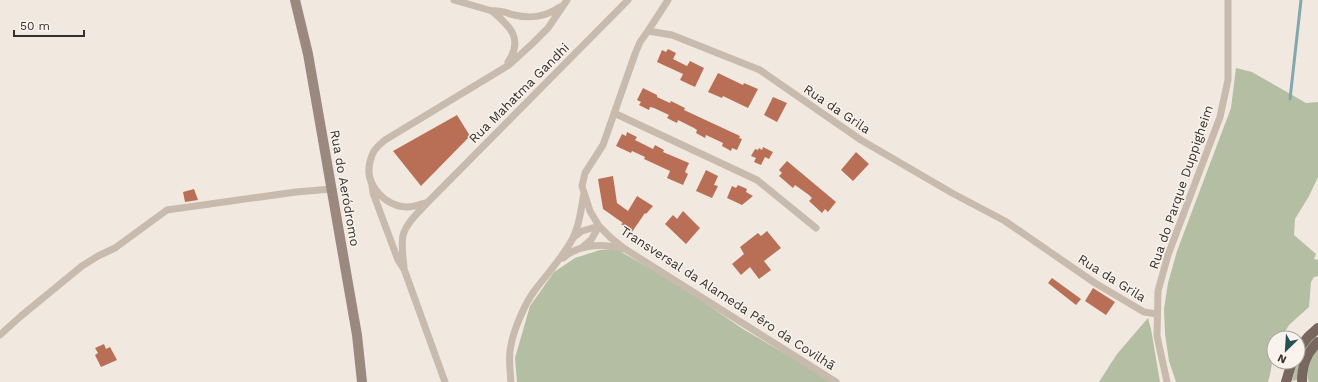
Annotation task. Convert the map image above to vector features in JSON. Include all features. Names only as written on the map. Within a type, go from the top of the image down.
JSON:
[{"type":"main road","name":"Rua do Aeródromo","points":[[295,0],[308,54],[332,189],[357,336],[362,382]]},
{"type":"main road","points":[[1306,340],[1318,328]]},
{"type":"main road","points":[[1302,382],[1302,369],[1305,359],[1318,342]]},
{"type":"main road","points":[[1286,382],[1290,370]]},
{"type":"street","points":[[454,0],[492,11],[521,17],[535,18],[550,13],[565,3]]},
{"type":"street","name":"Rua Mahatma Gandhi","points":[[404,269],[402,248],[403,236],[408,224],[628,0]]},
{"type":"street","points":[[511,382],[509,364],[510,346],[515,331],[534,291],[557,263],[573,238],[580,218],[584,193],[582,186],[586,173],[603,145],[640,42],[668,0]]},
{"type":"street","name":"Rua do Parque Duppigheim","points":[[1167,382],[1157,336],[1158,291],[1168,255],[1220,117],[1228,80],[1228,0]]},
{"type":"street","name":"Rua Mahatma Gandhi","points":[[445,382],[404,269],[398,260],[373,193],[369,175],[370,164],[375,150],[385,140],[433,109],[502,70],[548,28],[565,3]]},
{"type":"street","points":[[492,11],[508,24],[516,46],[513,55],[502,70]]},
{"type":"street","name":"Rua da Grila","points":[[648,31],[672,35],[760,70],[861,140],[952,194],[1005,221],[1095,283],[1144,312],[1157,314]]},
{"type":"street","points":[[614,113],[757,180],[816,228]]},
{"type":"street","points":[[371,184],[383,198],[399,206],[411,207],[428,202]]},
{"type":"street","points":[[0,336],[21,316],[82,266],[115,248],[167,210],[296,192],[332,189]]},
{"type":"street","name":"Transversal da Alameda Pêro da Covilhã","points":[[584,193],[590,211],[599,226],[625,250],[836,382]]},
{"type":"street","points":[[573,238],[582,231],[599,226]]},
{"type":"street","points":[[582,248],[591,240],[599,226]]},
{"type":"street","points":[[557,263],[568,253],[582,248],[602,245],[625,250]]},
{"type":"green space","points":[[1236,68],[1252,72],[1306,103],[1318,102],[1318,177],[1309,196],[1295,219],[1294,235],[1316,254],[1314,259],[1318,260],[1318,276],[1314,277],[1311,282],[1309,307],[1289,325],[1286,330],[1266,330],[1266,370],[1271,370],[1268,382],[1176,382],[1169,361],[1165,334],[1164,309],[1168,283],[1177,251],[1231,108]]},
{"type":"green space","points":[[616,249],[658,273],[743,329],[833,382],[517,382],[515,358],[530,306],[554,272],[575,258],[600,250]]},
{"type":"green space","points":[[1148,318],[1160,382],[1099,382],[1117,354]]},
{"type":"green space","points":[[1318,331],[1315,340],[1306,351],[1306,345]]},
{"type":"green space","points":[[1318,349],[1318,382],[1309,382],[1309,365]]},
{"type":"green space","points":[[1295,370],[1298,370],[1298,380],[1292,381]]},
{"type":"building","points":[[668,49],[676,53],[673,59],[687,66],[690,61],[704,68],[695,87],[680,80],[683,74],[657,62],[662,50],[666,52]]},
{"type":"building","points":[[718,73],[743,85],[744,83],[758,89],[748,108],[723,96],[722,98],[708,92]]},
{"type":"building","points":[[643,88],[657,95],[657,97],[670,103],[671,101],[685,108],[684,110],[740,136],[739,138],[742,139],[737,150],[732,148],[731,151],[722,146],[723,143],[706,135],[705,138],[696,133],[697,130],[694,128],[678,120],[677,123],[667,118],[669,115],[654,108],[650,107],[649,110],[639,105],[641,102],[637,100]]},
{"type":"building","points":[[773,97],[787,103],[777,122],[764,115]]},
{"type":"building","points":[[457,115],[470,136],[421,186],[393,151]]},
{"type":"building","points":[[627,132],[637,137],[635,140],[653,149],[655,145],[664,150],[663,152],[689,163],[685,172],[688,174],[683,185],[667,178],[670,171],[644,159],[645,157],[632,151],[631,153],[616,146],[622,134],[626,136]]},
{"type":"building","points":[[763,147],[773,152],[769,159],[765,157],[761,165],[754,162],[756,158],[751,156],[755,149],[758,150],[759,148],[762,150]]},
{"type":"building","points":[[856,152],[869,164],[853,181],[841,170]]},
{"type":"building","points":[[787,161],[836,202],[828,212],[825,209],[822,213],[809,201],[812,198],[809,195],[795,185],[793,188],[779,176],[782,173],[779,170]]},
{"type":"building","points":[[706,170],[718,176],[714,185],[718,186],[712,198],[696,191]]},
{"type":"building","points":[[613,176],[617,203],[628,211],[637,196],[653,206],[646,214],[645,213],[632,232],[621,224],[623,223],[603,209],[598,179]]},
{"type":"building","points":[[738,185],[747,189],[746,192],[753,196],[742,205],[727,198],[732,186],[736,188]]},
{"type":"building","points":[[194,189],[198,200],[185,202],[183,192]]},
{"type":"building","points":[[683,211],[700,228],[686,244],[665,224],[673,215],[677,219]]},
{"type":"building","points":[[767,231],[781,248],[764,261],[771,270],[759,279],[750,267],[741,275],[732,264],[744,254],[740,247],[758,233],[761,236]]},
{"type":"building","points":[[1052,278],[1081,299],[1076,305],[1048,283]]},
{"type":"building","points":[[1093,288],[1115,302],[1106,315],[1085,301]]},
{"type":"building","points":[[104,344],[106,349],[110,347],[117,360],[101,367],[95,355],[98,353],[95,348]]},
{"type":"waterway","points":[[1290,99],[1301,0]]}]
